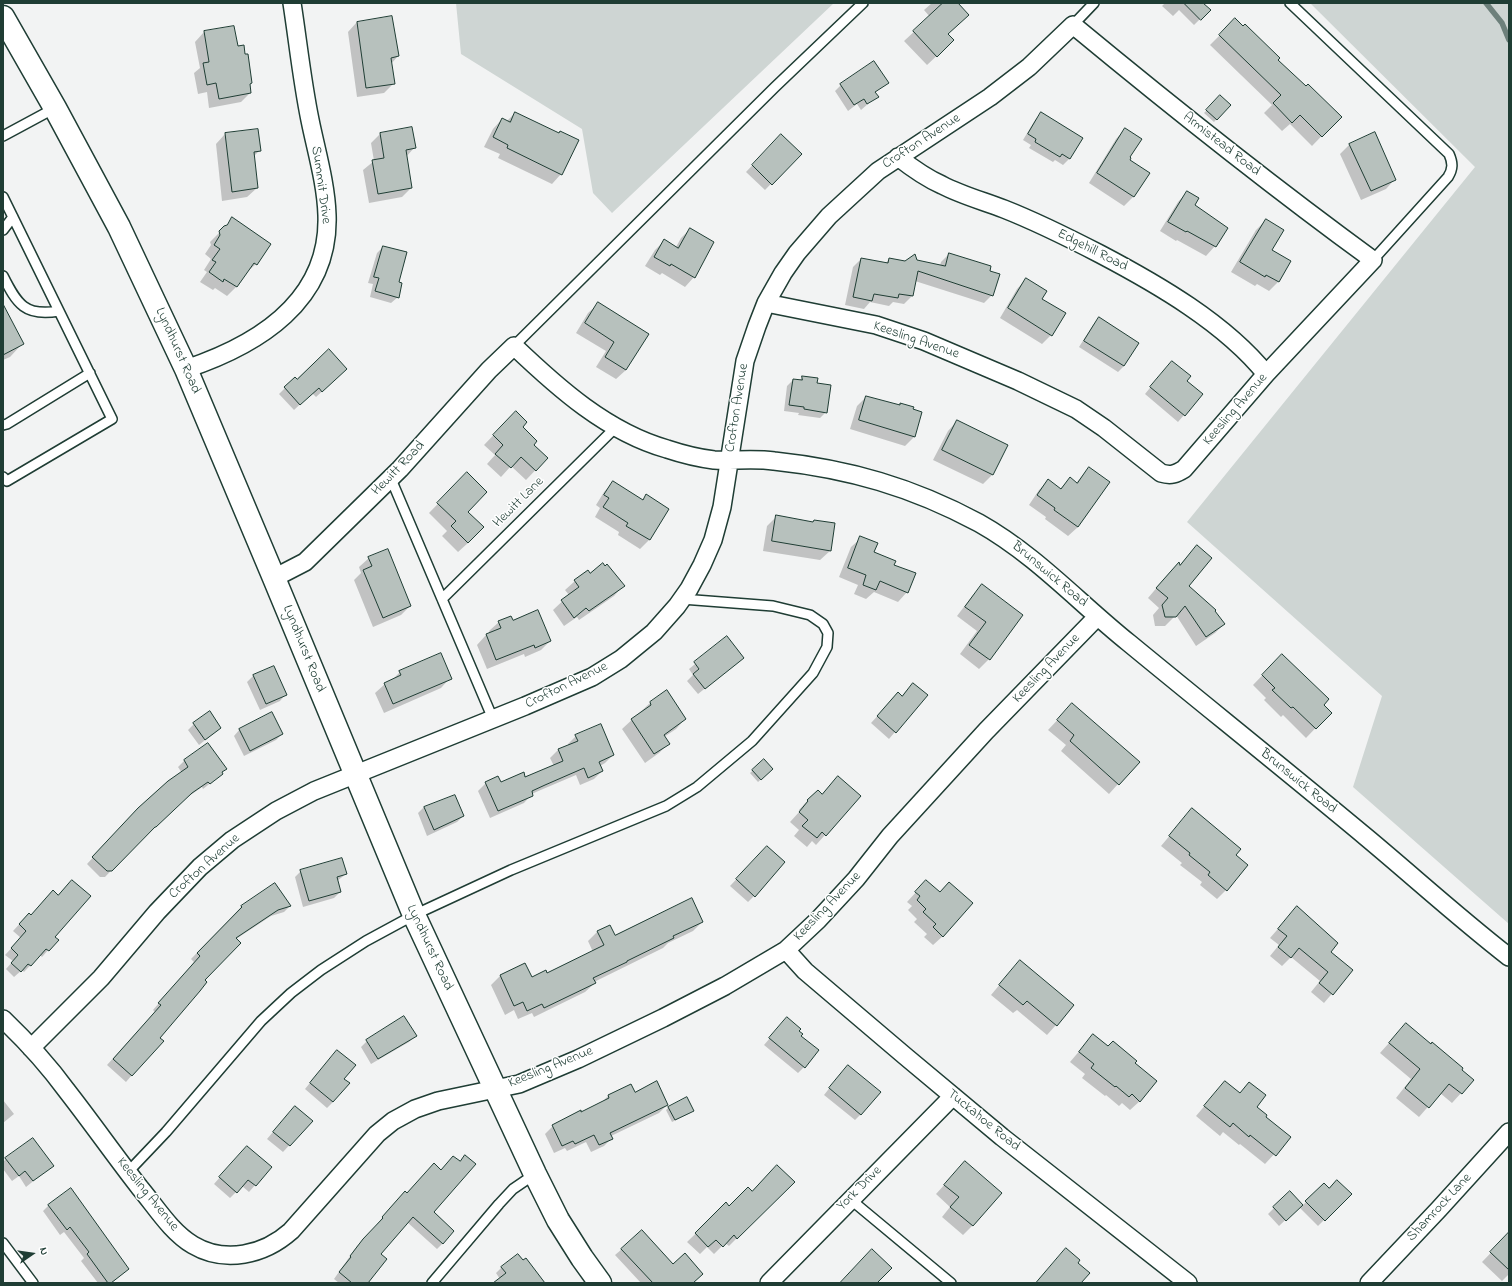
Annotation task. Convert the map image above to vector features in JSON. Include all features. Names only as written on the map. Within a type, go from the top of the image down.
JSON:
[{"type":"main road","name":"Lyndhurst Road","points":[[3,17],[55,108],[119,227],[186,369],[414,915],[494,1088],[558,1220],[600,1283]]},
{"type":"street","name":"Summit Drive","points":[[186,369],[211,361],[246,344],[273,325],[297,304],[310,285],[321,260],[326,237],[327,214],[320,164],[310,119],[292,3]]},
{"type":"street","name":"Crofton Avenue","points":[[31,1048],[101,978],[162,906],[200,867],[232,840],[276,811],[314,791],[493,719],[592,677],[621,659],[654,632],[689,589],[713,540],[722,507],[745,361],[766,303],[783,273],[829,216],[878,171],[990,98],[1029,67],[1073,25]]},
{"type":"street","name":"Armistead Road","points":[[1073,25],[1160,97],[1300,207],[1373,260]]},
{"type":"street","name":"Edgehill Road","points":[[898,158],[919,173],[942,186],[1004,209],[1068,238],[1136,274],[1186,304],[1238,343],[1266,374]]},
{"type":"street","name":"Keesling Avenue","points":[[766,303],[876,325],[932,344],[1018,381],[1076,409],[1104,428],[1161,473],[1168,475],[1177,474],[1184,469],[1266,374],[1373,260]]},
{"type":"street","name":"Brunswick Road","points":[[514,346],[545,376],[579,404],[639,440],[701,458],[716,460],[771,460],[855,474],[899,487],[942,504],[982,525],[1013,544],[1056,578],[1097,617],[1365,836],[1473,929],[1509,957]]},
{"type":"street","name":"Hewitt Road","points":[[274,578],[305,562],[391,479],[489,370],[514,346]]},
{"type":"street","name":"Keesling Avenue","points":[[3,1018],[67,1090],[128,1172],[179,1235],[194,1246],[211,1253],[230,1256],[248,1254],[266,1248],[282,1239],[291,1231],[377,1134],[393,1121],[415,1109],[438,1101],[494,1088],[519,1084],[578,1059],[664,1018],[726,986],[786,950],[818,920],[850,885],[890,836],[986,731],[1097,617]]},
{"type":"street","name":"Tuckahoe Road","points":[[786,950],[805,971],[1002,1137],[1188,1283]]},
{"type":"street","name":"York Drive","points":[[769,1283],[953,1096]]},
{"type":"street","name":"Shamrock Lane","points":[[1369,1283],[1509,1132]]},
{"type":"lane","points":[[514,346],[775,87],[863,3]]},
{"type":"lane","points":[[1073,25],[1094,3]]},
{"type":"lane","points":[[1290,3],[1449,154],[1452,162],[1452,171],[1448,177],[1373,260]]},
{"type":"lane","points":[[3,136],[55,108]]},
{"type":"lane","points":[[3,197],[112,419],[7,481],[3,476]]},
{"type":"lane","points":[[3,230],[13,218]]},
{"type":"lane","points":[[3,276],[14,298],[23,307],[38,313],[59,310]]},
{"type":"lane","points":[[3,425],[90,373]]},
{"type":"lane","name":"Hewitt Lane","points":[[442,599],[616,427]]},
{"type":"lane","points":[[391,479],[493,719]]},
{"type":"lane","points":[[128,1172],[166,1132],[261,1021],[291,993],[321,970],[366,940],[414,915],[511,870],[666,806],[697,787],[752,741],[813,673],[826,647],[828,633],[823,624],[810,615],[773,606],[682,599]]},
{"type":"lane","points":[[432,1283],[513,1189],[535,1174]]},
{"type":"lane","points":[[850,1199],[951,1283]]},
{"type":"lane","points":[[3,1243],[32,1283]]},
{"type":"shaded area","points":[[456,3],[834,3],[612,213],[593,193],[582,129],[461,54]]},
{"type":"shaded area","points":[[1310,3],[1509,3],[1509,924],[1353,787],[1382,696],[1187,522],[1475,167]]},
{"type":"building","points":[[943,3],[958,3],[969,15],[948,34],[954,40],[937,57],[913,31]]},
{"type":"building","points":[[1184,3],[1203,3],[1211,10],[1201,20]]},
{"type":"building","points":[[392,16],[399,56],[391,58],[395,84],[366,88],[357,22]]},
{"type":"building","points":[[1235,18],[1243,26],[1245,24],[1280,58],[1278,60],[1306,86],[1308,84],[1342,117],[1322,137],[1300,115],[1292,123],[1273,103],[1281,95],[1219,35]]},
{"type":"building","points":[[234,26],[238,46],[244,45],[245,54],[248,54],[252,83],[250,84],[251,93],[219,99],[216,83],[207,85],[203,63],[209,62],[204,31]]},
{"type":"building","points":[[874,61],[889,83],[875,92],[879,97],[867,104],[864,99],[854,105],[840,84]]},
{"type":"building","points":[[1220,95],[1231,105],[1217,120],[1206,110]]},
{"type":"building","points":[[515,112],[559,133],[560,131],[579,140],[562,175],[507,148],[508,145],[493,137],[502,118],[510,122]]},
{"type":"building","points":[[1041,112],[1083,138],[1070,159],[1062,154],[1060,157],[1035,142],[1036,139],[1028,134]]},
{"type":"building","points":[[412,127],[416,148],[406,150],[412,188],[378,194],[372,160],[384,158],[380,133]]},
{"type":"building","points":[[1125,128],[1142,139],[1130,157],[1130,160],[1150,173],[1134,197],[1097,173]]},
{"type":"building","points":[[258,129],[261,151],[254,152],[258,188],[232,192],[225,133]]},
{"type":"building","points":[[1375,132],[1396,180],[1371,191],[1349,144]]},
{"type":"building","points":[[781,134],[802,154],[772,185],[752,165]]},
{"type":"building","points":[[1187,191],[1199,198],[1195,205],[1228,228],[1216,247],[1168,222]]},
{"type":"building","points":[[232,217],[271,244],[257,265],[254,263],[237,287],[224,279],[223,282],[209,272],[216,262],[212,260],[220,249],[214,245],[220,235],[219,231],[227,225]]},
{"type":"building","points":[[1266,219],[1284,230],[1272,250],[1291,261],[1279,282],[1266,275],[1265,277],[1240,262]]},
{"type":"building","points":[[690,228],[714,242],[695,278],[671,264],[670,266],[654,257],[664,239],[678,248]]},
{"type":"building","points":[[383,246],[407,252],[399,282],[402,283],[399,298],[375,291],[379,278],[374,277]]},
{"type":"building","points":[[949,253],[991,266],[990,271],[1000,274],[993,296],[918,271],[913,296],[899,294],[898,298],[874,294],[872,301],[853,297],[861,258],[888,263],[889,258],[905,261],[915,254],[917,260],[945,266]]},
{"type":"building","points":[[1026,278],[1047,291],[1042,299],[1066,313],[1052,336],[1008,308]]},
{"type":"building","points":[[598,302],[649,334],[626,370],[605,357],[614,342],[585,323]]},
{"type":"building","points":[[3,304],[24,344],[3,355]]},
{"type":"building","points":[[1099,317],[1139,343],[1124,366],[1084,341]]},
{"type":"building","points":[[329,349],[347,369],[322,392],[319,388],[300,405],[284,387],[295,377],[297,379]]},
{"type":"building","points":[[1172,361],[1191,376],[1187,381],[1203,394],[1185,416],[1150,387]]},
{"type":"building","points":[[802,376],[818,378],[817,383],[831,385],[827,413],[789,405],[793,379],[802,380]]},
{"type":"building","points":[[866,396],[914,407],[913,409],[922,412],[915,437],[859,420]]},
{"type":"building","points":[[516,411],[527,422],[523,427],[537,441],[534,445],[548,458],[536,471],[521,457],[511,468],[495,454],[503,445],[493,435]]},
{"type":"building","points":[[957,420],[1008,445],[993,475],[942,450]]},
{"type":"building","points":[[1089,467],[1110,482],[1078,527],[1054,510],[1055,508],[1037,495],[1048,479],[1061,489],[1070,477],[1077,483]]},
{"type":"building","points":[[467,472],[487,492],[468,512],[484,527],[468,543],[451,526],[456,521],[437,503]]},
{"type":"building","points":[[613,481],[643,500],[646,494],[669,509],[650,540],[626,526],[628,523],[603,507],[609,498],[604,495]]},
{"type":"building","points":[[776,515],[813,522],[814,520],[835,523],[831,551],[772,541]]},
{"type":"building","points":[[860,536],[878,543],[874,552],[896,561],[894,565],[916,573],[908,593],[880,581],[876,590],[863,585],[866,575],[848,568]]},
{"type":"building","points":[[1197,545],[1212,558],[1189,586],[1216,610],[1215,611],[1225,624],[1206,637],[1185,606],[1176,617],[1165,617],[1162,605],[1168,598],[1156,588],[1179,562],[1180,565]]},
{"type":"building","points":[[388,549],[411,606],[383,618],[363,570],[372,566],[368,557]]},
{"type":"building","points":[[603,563],[605,566],[607,564],[625,586],[589,611],[586,608],[574,618],[561,600],[579,587],[574,580],[588,570],[590,573]]},
{"type":"building","points":[[982,584],[1023,615],[990,660],[969,645],[986,622],[965,607]]},
{"type":"building","points":[[538,610],[551,641],[535,648],[534,645],[496,660],[486,634],[501,628],[498,621],[511,616],[513,620]]},
{"type":"building","points":[[727,636],[744,658],[705,689],[693,674],[699,669],[694,662]]},
{"type":"building","points":[[441,653],[452,679],[393,704],[384,683],[401,675],[399,671]]},
{"type":"building","points":[[1282,654],[1329,699],[1324,705],[1332,713],[1316,729],[1293,707],[1291,708],[1272,690],[1275,688],[1262,675]]},
{"type":"building","points":[[274,666],[287,695],[266,704],[253,675]]},
{"type":"building","points":[[913,683],[928,695],[896,733],[877,716],[898,692],[902,696]]},
{"type":"building","points":[[667,690],[686,719],[664,735],[670,744],[654,754],[631,719],[651,705],[650,702]]},
{"type":"building","points":[[1072,703],[1140,762],[1119,785],[1070,741],[1074,735],[1057,720]]},
{"type":"building","points":[[210,711],[221,728],[205,740],[193,723]]},
{"type":"building","points":[[272,712],[283,734],[250,751],[239,729]]},
{"type":"building","points":[[601,724],[614,755],[599,762],[603,771],[588,778],[584,768],[532,791],[533,796],[498,811],[485,782],[498,776],[501,782],[524,772],[525,777],[563,761],[558,749],[578,741],[575,735]]},
{"type":"building","points":[[208,743],[227,769],[210,784],[208,782],[192,793],[155,827],[112,871],[107,871],[92,857],[138,808],[168,781],[188,767],[184,760]]},
{"type":"building","points":[[764,759],[773,769],[761,780],[752,770]]},
{"type":"building","points":[[838,776],[861,796],[826,836],[822,832],[817,838],[802,826],[808,820],[799,812],[808,801],[807,800],[818,790],[822,794]]},
{"type":"building","points":[[455,795],[464,816],[434,830],[424,807]]},
{"type":"building","points":[[1192,808],[1241,849],[1236,855],[1248,865],[1227,891],[1208,875],[1210,872],[1189,855],[1190,853],[1169,836]]},
{"type":"building","points":[[767,846],[785,862],[755,897],[736,879]]},
{"type":"building","points":[[342,858],[347,874],[337,877],[341,892],[309,901],[300,870]]},
{"type":"building","points":[[72,880],[91,896],[55,937],[59,940],[49,951],[46,949],[31,966],[28,964],[21,972],[11,963],[18,955],[11,948],[26,931],[19,924],[29,913],[31,915],[53,890],[58,895]]},
{"type":"building","points":[[926,880],[940,892],[949,882],[973,903],[943,937],[933,927],[936,924],[923,912],[926,909],[917,900],[920,896],[915,892]]},
{"type":"building","points":[[275,883],[291,906],[278,910],[236,938],[241,943],[205,980],[207,982],[160,1038],[164,1041],[132,1076],[113,1059],[161,1005],[158,1003],[200,956],[197,953],[242,907],[241,906]]},
{"type":"building","points":[[692,898],[703,922],[593,978],[596,983],[544,1008],[542,1004],[527,1011],[523,1002],[514,1006],[500,975],[525,963],[532,977],[546,970],[547,973],[604,945],[597,931],[610,925],[615,935]]},
{"type":"building","points":[[1297,906],[1338,943],[1331,952],[1353,970],[1333,995],[1319,983],[1328,972],[1299,948],[1291,958],[1278,947],[1287,936],[1278,929]]},
{"type":"building","points":[[1020,960],[1074,1005],[1057,1026],[1027,1001],[1023,1005],[999,985]]},
{"type":"building","points":[[404,1016],[417,1036],[378,1059],[366,1040]]},
{"type":"building","points":[[787,1017],[801,1029],[799,1031],[803,1034],[801,1036],[819,1050],[805,1068],[769,1038]]},
{"type":"building","points":[[1406,1023],[1431,1044],[1432,1042],[1463,1068],[1462,1070],[1474,1080],[1462,1094],[1449,1084],[1429,1108],[1405,1088],[1420,1069],[1389,1043]]},
{"type":"building","points":[[1093,1034],[1108,1046],[1113,1041],[1137,1061],[1135,1063],[1157,1081],[1140,1102],[1132,1094],[1129,1097],[1091,1068],[1094,1064],[1079,1052]]},
{"type":"building","points":[[337,1050],[356,1065],[344,1079],[350,1083],[333,1102],[310,1083]]},
{"type":"building","points":[[848,1065],[881,1092],[861,1115],[829,1088]]},
{"type":"building","points":[[657,1081],[668,1105],[610,1133],[613,1139],[599,1145],[594,1135],[575,1144],[573,1141],[562,1146],[552,1125],[609,1098],[608,1095],[631,1084],[635,1092]]},
{"type":"building","points":[[1225,1081],[1240,1093],[1249,1082],[1266,1095],[1257,1107],[1267,1115],[1266,1117],[1291,1137],[1276,1156],[1250,1135],[1249,1137],[1233,1123],[1230,1127],[1204,1106]]},
{"type":"building","points":[[687,1097],[694,1111],[675,1120],[668,1107]]},
{"type":"building","points":[[295,1106],[313,1121],[290,1146],[273,1132]]},
{"type":"building","points":[[33,1138],[54,1166],[33,1181],[25,1171],[19,1176],[5,1158]]},
{"type":"building","points":[[247,1146],[272,1167],[256,1186],[248,1180],[237,1193],[219,1177]]},
{"type":"building","points":[[465,1155],[476,1164],[434,1212],[454,1231],[443,1244],[413,1217],[381,1254],[387,1259],[368,1283],[352,1283],[339,1272],[363,1239],[383,1218],[382,1217],[405,1191],[407,1193],[434,1163],[441,1170],[453,1156],[460,1161]]},
{"type":"building","points":[[965,1161],[1002,1193],[973,1226],[950,1207],[959,1197],[944,1185]]},
{"type":"building","points":[[777,1165],[795,1182],[737,1239],[734,1235],[723,1247],[716,1240],[708,1247],[695,1233],[726,1202],[729,1206],[748,1187],[752,1191]]},
{"type":"building","points":[[1337,1180],[1352,1194],[1325,1221],[1305,1201],[1324,1183],[1329,1188]]},
{"type":"building","points":[[71,1188],[129,1269],[111,1283],[108,1283],[87,1254],[89,1252],[70,1227],[67,1230],[48,1205]]},
{"type":"building","points":[[1290,1191],[1303,1205],[1286,1221],[1273,1207]]},
{"type":"building","points":[[642,1230],[673,1264],[685,1253],[703,1274],[693,1283],[653,1283],[621,1249]]},
{"type":"building","points":[[1509,1232],[1509,1270],[1490,1252]]},
{"type":"building","points":[[1066,1248],[1080,1260],[1078,1263],[1090,1273],[1081,1283],[1036,1283]]},
{"type":"building","points":[[872,1249],[892,1268],[877,1283],[840,1283]]},
{"type":"building","points":[[518,1254],[523,1260],[526,1258],[545,1283],[493,1283],[506,1273],[501,1267]]},
{"type":"waterway","points":[[1486,3],[1502,23],[1509,40]]}]
